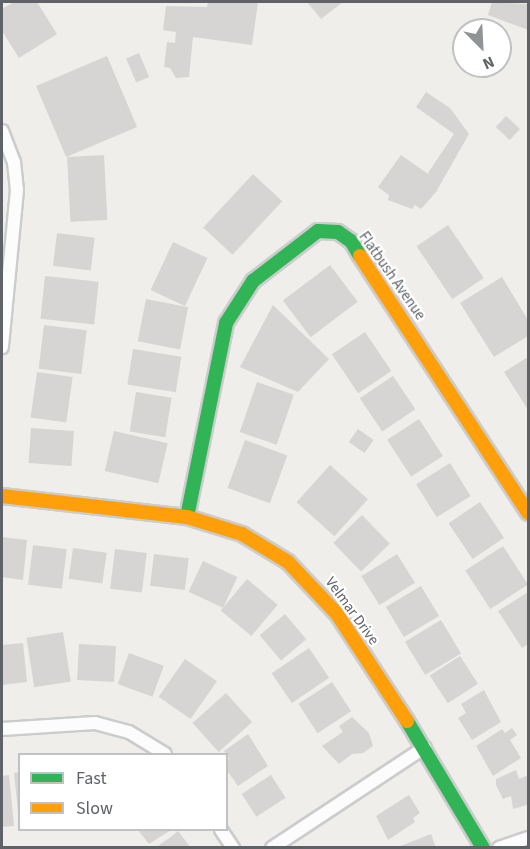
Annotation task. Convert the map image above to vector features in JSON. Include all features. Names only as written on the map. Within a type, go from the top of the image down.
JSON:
[{"type":"street","points":[[2,131],[14,162],[17,190],[2,346]]},
{"type":"street","name":"Flatbush Avenue","points":[[187,517],[226,323],[253,281],[318,231],[338,232],[351,242],[528,513]]},
{"type":"street","name":"Velmar Drive","points":[[2,496],[187,517],[221,525],[260,543],[303,574],[337,614],[425,747],[483,848]]},
{"type":"street","points":[[2,729],[95,723],[129,732],[163,753]]},
{"type":"street","points":[[273,848],[425,747]]},
{"type":"street","points":[[222,831],[233,848]]},
{"type":"street","points":[[499,848],[528,838]]},
{"type":"building","points":[[14,2],[37,2],[57,34],[19,58],[2,31],[2,9]]},
{"type":"building","points":[[208,2],[258,2],[252,45],[193,37],[189,77],[176,78],[170,68],[164,67],[167,42],[175,43],[176,32],[163,30],[166,6],[207,7]]},
{"type":"building","points":[[307,2],[343,2],[321,19]]},
{"type":"building","points":[[492,2],[528,4],[528,30],[512,24],[512,18],[496,18],[488,15]]},
{"type":"building","points":[[139,53],[149,77],[136,82],[126,58]]},
{"type":"building","points":[[107,56],[137,127],[66,157],[36,86]]},
{"type":"building","points":[[426,92],[450,108],[469,134],[436,192],[421,209],[415,205],[412,209],[388,200],[389,195],[378,187],[401,155],[431,176],[428,173],[454,134],[416,107]]},
{"type":"building","points":[[506,116],[520,129],[510,140],[496,127]]},
{"type":"building","points":[[104,155],[107,220],[70,222],[67,157]]},
{"type":"building","points":[[253,174],[282,201],[232,255],[203,227]]},
{"type":"building","points":[[448,225],[484,278],[452,299],[416,246]]},
{"type":"building","points":[[57,233],[95,238],[91,270],[53,266]]},
{"type":"building","points":[[173,242],[207,258],[185,306],[151,290]]},
{"type":"building","points":[[330,265],[358,302],[311,337],[283,301]]},
{"type":"building","points":[[45,276],[99,282],[94,324],[41,319]]},
{"type":"building","points":[[502,277],[528,320],[528,336],[494,357],[460,303]]},
{"type":"building","points":[[146,299],[188,307],[180,349],[138,341]]},
{"type":"building","points":[[273,305],[329,359],[298,392],[240,367]]},
{"type":"building","points":[[44,325],[87,330],[81,374],[39,369]]},
{"type":"building","points":[[365,332],[391,371],[358,393],[332,354]]},
{"type":"building","points":[[133,349],[181,357],[176,392],[127,385]]},
{"type":"building","points":[[528,357],[528,410],[504,372]]},
{"type":"building","points":[[37,372],[73,377],[66,423],[31,418]]},
{"type":"building","points":[[393,376],[415,409],[382,432],[360,398]]},
{"type":"building","points":[[257,382],[294,395],[277,445],[240,432]]},
{"type":"building","points":[[136,392],[172,398],[165,437],[130,432]]},
{"type":"building","points":[[419,419],[443,456],[411,477],[387,440]]},
{"type":"building","points":[[31,428],[74,431],[71,466],[29,463]]},
{"type":"building","points":[[358,429],[374,440],[364,453],[349,442]]},
{"type":"building","points":[[114,431],[168,443],[158,483],[105,471]]},
{"type":"building","points":[[245,440],[287,455],[270,503],[228,488]]},
{"type":"building","points":[[450,463],[471,496],[437,517],[416,484]]},
{"type":"building","points":[[330,465],[368,499],[334,536],[297,502]]},
{"type":"building","points":[[480,502],[504,538],[473,559],[448,523]]},
{"type":"building","points":[[362,515],[390,544],[361,572],[333,543]]},
{"type":"building","points":[[2,537],[27,540],[23,580],[2,577]]},
{"type":"building","points":[[33,545],[67,549],[62,589],[28,585]]},
{"type":"building","points":[[503,546],[528,585],[490,609],[465,571]]},
{"type":"building","points":[[73,548],[107,553],[102,583],[69,579]]},
{"type":"building","points":[[115,549],[147,553],[142,593],[110,589]]},
{"type":"building","points":[[154,554],[189,558],[185,590],[150,586]]},
{"type":"building","points":[[397,554],[415,583],[379,605],[361,576]]},
{"type":"building","points":[[203,561],[237,577],[223,608],[189,592]]},
{"type":"building","points":[[247,579],[278,605],[251,636],[221,610]]},
{"type":"building","points":[[421,586],[439,616],[404,637],[386,607]]},
{"type":"building","points":[[528,592],[528,644],[522,648],[498,611]]},
{"type":"building","points":[[285,614],[306,639],[281,660],[260,635]]},
{"type":"building","points":[[441,620],[461,653],[425,675],[405,642]]},
{"type":"building","points":[[63,632],[71,681],[34,687],[26,638]]},
{"type":"building","points":[[23,643],[27,682],[2,685],[2,645]]},
{"type":"building","points":[[79,644],[116,646],[114,682],[77,680]]},
{"type":"building","points":[[309,648],[329,678],[292,703],[272,673]]},
{"type":"building","points":[[129,653],[164,666],[152,697],[118,684]]},
{"type":"building","points":[[460,656],[478,684],[448,703],[430,676]]},
{"type":"building","points":[[185,659],[217,681],[191,719],[159,697]]},
{"type":"building","points":[[332,682],[351,711],[318,733],[298,704]]},
{"type":"building","points":[[484,690],[501,722],[472,740],[458,718],[466,713],[461,704]]},
{"type":"building","points":[[226,693],[252,722],[219,752],[193,723]]},
{"type":"building","points":[[352,717],[369,733],[373,746],[363,753],[352,754],[339,764],[322,746],[343,732],[339,726]]},
{"type":"building","points":[[512,728],[517,735],[510,740],[521,758],[493,776],[476,746],[502,729],[505,733]]},
{"type":"building","points":[[248,734],[268,766],[238,786],[228,772],[229,758],[228,753],[224,751]]},
{"type":"building","points":[[516,770],[519,779],[528,775],[528,808],[527,805],[513,809],[511,796],[503,799],[496,785],[496,779]]},
{"type":"building","points":[[18,772],[18,812],[14,773]]},
{"type":"building","points":[[9,775],[14,826],[2,827],[2,776]]},
{"type":"building","points":[[271,775],[286,798],[256,817],[242,794]]},
{"type":"building","points":[[409,795],[420,813],[413,818],[415,822],[388,840],[376,816]]},
{"type":"building","points":[[139,831],[169,831],[149,844]]},
{"type":"building","points":[[178,831],[191,848],[155,848],[172,836]]},
{"type":"building","points":[[431,834],[436,848],[398,848],[398,847]]},
{"type":"traffic: fast","points":[[187,517],[226,323],[253,281],[318,231],[338,232],[351,241],[360,256]]},
{"type":"traffic: fast","points":[[407,721],[483,848]]},
{"type":"traffic: slow","points":[[360,256],[528,513]]},
{"type":"traffic: slow","points":[[2,496],[187,517],[242,534],[288,562],[337,614],[407,721]]}]
